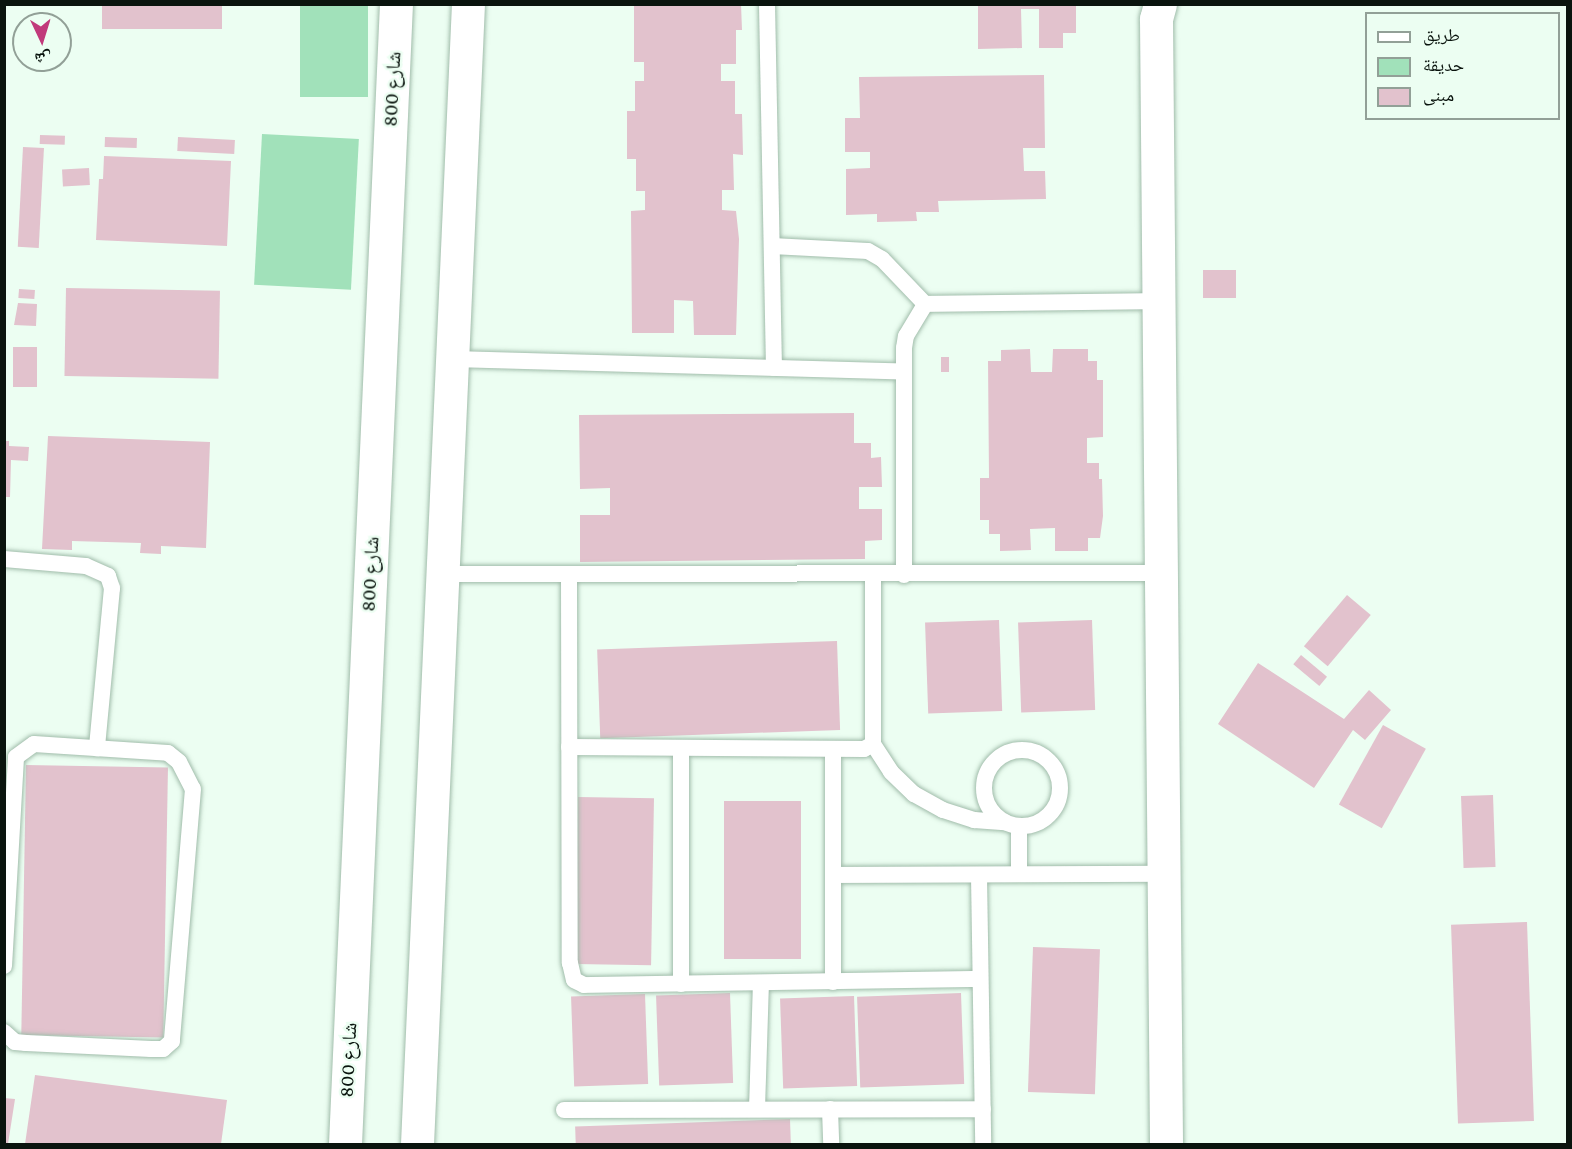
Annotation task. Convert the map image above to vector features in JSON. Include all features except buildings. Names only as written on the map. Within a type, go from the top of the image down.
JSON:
[{"type":"street","name":"شارع 800","points":[[345,1144],[396,4]]},
{"type":"street","points":[[417,1144],[468,4]]},
{"type":"street","points":[[1160,4],[1156,19],[1166,1144]]},
{"type":"lane","points":[[767,4],[774,368]]},
{"type":"lane","points":[[772,246],[868,251],[882,259],[925,304],[1158,301]]},
{"type":"lane","points":[[904,575],[906,336],[925,304]]},
{"type":"lane","points":[[452,359],[904,372]]},
{"type":"lane","points":[[4,559],[86,566],[108,576],[112,588],[97,748]]},
{"type":"lane","points":[[442,574],[1160,573]]},
{"type":"lane","points":[[569,574],[570,963],[574,980],[584,985],[980,979]]},
{"type":"lane","points":[[873,575],[873,744],[891,772],[914,794],[953,814],[974,820],[1013,824],[1044,819],[1060,798],[1057,772],[1038,753],[1025,750],[1000,757],[985,778],[988,805],[1013,824],[1019,874]]},
{"type":"lane","points":[[4,966],[16,757],[34,744],[168,753],[179,762],[193,789],[172,1041],[163,1049],[37,1044],[15,1042],[4,1032]]},
{"type":"lane","points":[[569,747],[864,749],[873,744]]},
{"type":"lane","points":[[681,748],[681,984]]},
{"type":"lane","points":[[833,749],[833,982]]},
{"type":"lane","points":[[833,875],[1163,874]]},
{"type":"lane","points":[[979,875],[983,1144]]},
{"type":"lane","points":[[757,1109],[761,983]]},
{"type":"lane","points":[[564,1110],[983,1108]]},
{"type":"lane","points":[[830,1109],[831,1144]]},
{"type":"green space","points":[[300,5],[368,5],[368,97],[300,97]]},
{"type":"green space","points":[[262,134],[359,139],[351,290],[254,285]]}]
